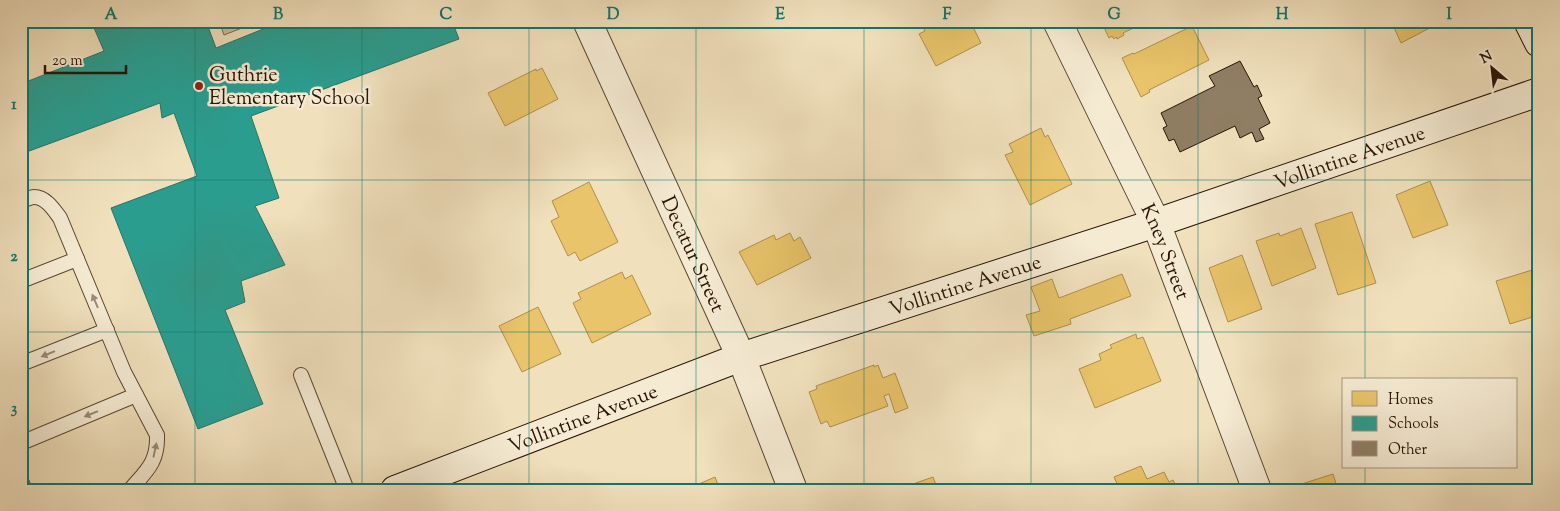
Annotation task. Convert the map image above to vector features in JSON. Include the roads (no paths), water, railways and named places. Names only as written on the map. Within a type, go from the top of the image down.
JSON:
[{"type":"street","name":"Decatur Street","points":[[587,21],[740,357],[793,490]]},
{"type":"street","name":"Kney Street","points":[[1057,21],[1156,224],[1257,490]]},
{"type":"street","points":[[1528,21],[1539,43]]},
{"type":"street","name":"Vollintine Avenue","points":[[395,490],[740,357],[1156,224],[1539,92]]},
{"type":"lane","points":[[21,201],[33,197],[42,200],[52,206],[60,218],[124,372],[157,435],[154,456],[146,474],[129,488]]},
{"type":"lane","points":[[21,281],[78,259]]},
{"type":"lane","points":[[21,364],[107,330]]},
{"type":"lane","points":[[301,375],[347,490]]},
{"type":"lane","points":[[21,442],[136,396]]},
{"type":"lane","points":[[21,481],[25,490]]},
{"type":"place","name":"Guthrie Elementary School","points":[[199,86]]}]
